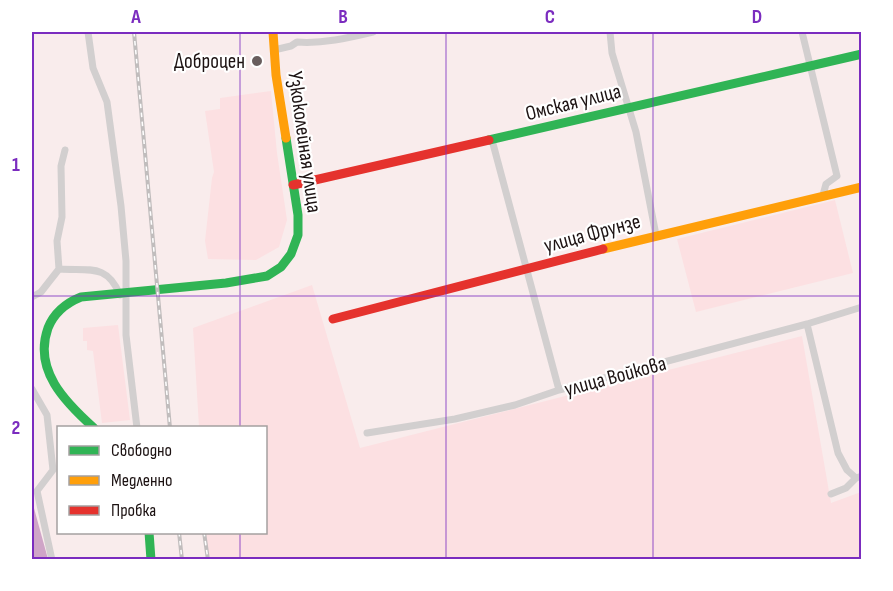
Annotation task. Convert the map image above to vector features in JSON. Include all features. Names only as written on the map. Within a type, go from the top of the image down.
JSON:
[{"type":"street","points":[[88,32],[93,68],[107,102],[126,261],[126,334],[137,426]]},
{"type":"street","name":"Узкоколейная улица","points":[[92,426],[62,394],[49,373],[43,354],[49,325],[62,307],[71,300],[81,297],[226,283],[267,276],[281,267],[291,254],[298,235],[298,215],[286,146],[273,32]]},
{"type":"street","points":[[274,50],[291,46],[297,42],[310,43],[348,38],[373,32]]},
{"type":"street","points":[[610,32],[612,53],[636,132],[656,235]]},
{"type":"street","points":[[802,32],[837,176],[826,184],[823,195]]},
{"type":"street","name":"Омская улица","points":[[293,185],[861,54]]},
{"type":"street","points":[[492,140],[559,390]]},
{"type":"street","points":[[32,297],[41,292],[59,269],[57,241],[62,217],[61,166],[65,150]]},
{"type":"street","name":"улица Фрунзе","points":[[333,319],[615,244],[861,187]]},
{"type":"street","points":[[59,269],[99,271],[108,275],[115,283],[126,309]]},
{"type":"street","name":"улица Войкова","points":[[367,433],[455,419],[515,405],[559,390],[807,324],[861,307]]},
{"type":"street","points":[[807,324],[838,453],[847,470],[859,477],[846,488],[831,494]]},
{"type":"street","points":[[32,389],[47,415],[56,469],[37,490],[52,560]]},
{"type":"street","points":[[149,534],[151,560]]},
{"type":"shaded area","points":[[271,91],[287,220],[279,247],[256,260],[208,259],[205,241],[214,172],[205,111],[220,109],[220,98]]},
{"type":"shaded area","points":[[835,200],[853,273],[696,312],[677,239]]},
{"type":"shaded area","points":[[312,285],[360,448],[802,336],[831,503],[861,492],[861,559],[208,559],[206,534],[267,534],[267,426],[199,426],[193,328]]},
{"type":"shaded area","points":[[118,325],[130,420],[102,423],[93,351],[87,350],[87,341],[83,341],[83,328]]},
{"type":"shaded area","points":[[32,501],[48,559],[32,559]]},
{"type":"railway","points":[[134,32],[170,426]]},
{"type":"railway","points":[[179,534],[182,560]]},
{"type":"railway","points":[[204,534],[208,560]]},
{"type":"traffic: fast","points":[[489,140],[862,54]]},
{"type":"traffic: fast","points":[[92,426],[63,396],[48,371],[44,343],[48,328],[57,313],[70,302],[81,297],[226,283],[267,276],[281,267],[291,254],[298,235],[298,215],[286,138]]},
{"type":"traffic: fast","points":[[149,534],[151,560]]},
{"type":"traffic: slow","points":[[273,32],[276,75],[286,138]]},
{"type":"traffic: slow","points":[[603,249],[862,187]]},
{"type":"traffic: jam","points":[[293,185],[489,140]]},
{"type":"traffic: jam","points":[[333,319],[603,249]]},
{"type":"place","name":"Доброцен","points":[[257,61]]}]
